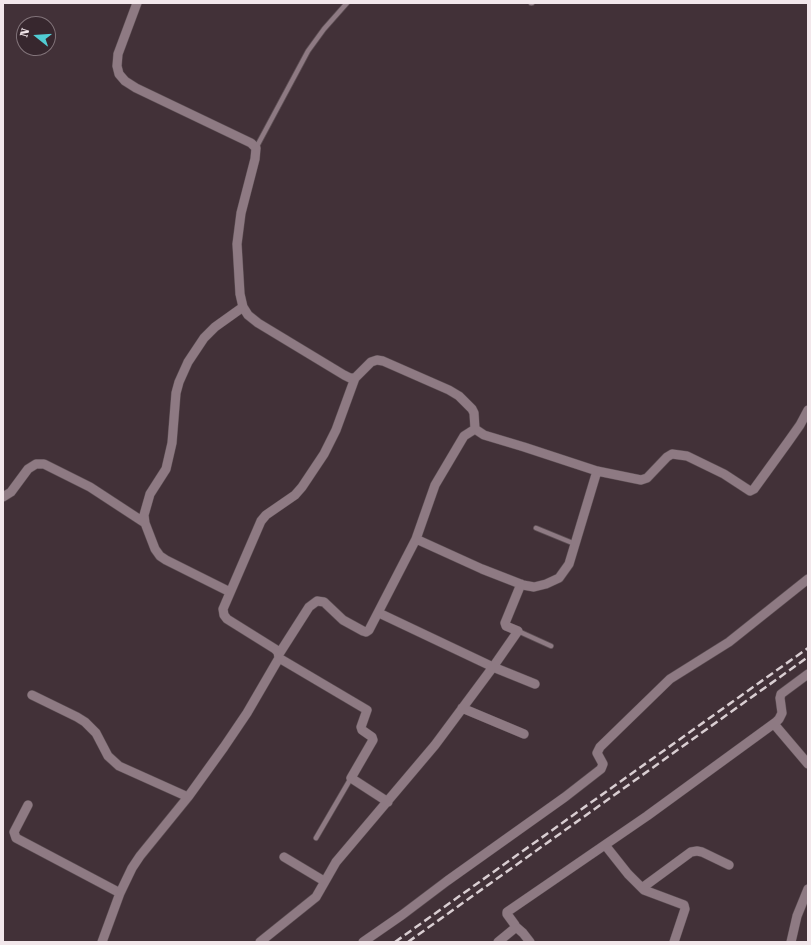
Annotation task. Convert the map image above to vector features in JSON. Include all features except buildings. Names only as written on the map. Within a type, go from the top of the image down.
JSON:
[{"type":"street","points":[[137,3],[118,54],[117,66],[119,74],[125,81],[136,88],[251,144],[256,148],[255,159],[241,213],[237,244],[242,307],[248,315],[258,323],[344,375],[350,378],[355,378]]},
{"type":"street","points":[[230,592],[160,556],[155,549],[145,523],[144,515],[148,498],[162,478],[166,469],[169,458],[176,393],[188,362],[204,338],[215,327],[242,307]]},
{"type":"street","points":[[388,802],[351,778],[373,740],[371,736],[361,729],[368,710],[279,656],[275,649],[227,619],[224,615],[223,609],[261,521],[266,515],[295,495],[302,487],[324,454],[336,430],[355,378],[371,362],[377,360],[391,363],[459,396],[472,409],[474,414],[475,429]]},
{"type":"street","points":[[475,429],[484,435],[597,471],[641,480],[647,478],[667,457],[672,454],[679,454],[702,462],[748,490],[752,490],[792,436],[808,410]]},
{"type":"street","points":[[102,942],[120,893],[140,856],[188,797],[248,713],[279,656],[309,607],[317,600],[324,602],[343,620],[366,632],[372,626],[416,539],[435,485],[464,436],[475,429]]},
{"type":"street","points":[[3,497],[11,492],[28,469],[36,464],[44,464],[90,487],[145,523]]},
{"type":"street","points":[[416,539],[482,569],[521,584],[534,586],[546,584],[559,578],[569,564],[597,471]]},
{"type":"street","points":[[363,942],[565,797],[601,769],[603,764],[597,753],[600,747],[670,679],[729,642],[808,579]]},
{"type":"street","points":[[260,942],[316,897],[336,862],[435,745],[493,667],[518,631],[506,626],[505,623],[521,584]]},
{"type":"street","points":[[379,613],[493,667],[535,684]]},
{"type":"street","points":[[530,942],[515,926],[507,912],[606,845],[774,724],[782,713],[780,698],[781,694],[808,674]]},
{"type":"street","points":[[32,696],[78,717],[85,722],[96,733],[108,756],[119,766],[188,797]]},
{"type":"street","points":[[462,708],[524,734]]},
{"type":"street","points":[[774,724],[808,764]]},
{"type":"street","points":[[28,805],[14,832],[16,838],[120,893]]},
{"type":"street","points":[[606,845],[628,874],[642,888],[652,894],[684,905],[685,909],[674,942]]},
{"type":"street","points":[[642,888],[691,852],[702,852],[729,865]]},
{"type":"street","points":[[284,857],[324,881]]},
{"type":"street","points":[[791,942],[798,916],[808,889]]},
{"type":"street","points":[[498,942],[514,930],[515,926]]},
{"type":"lane","points":[[256,148],[312,45],[347,3]]},
{"type":"lane","points":[[536,528],[575,544]]},
{"type":"lane","points":[[518,631],[551,646]]},
{"type":"lane","points":[[316,838],[351,778]]},
{"type":"railway","points":[[395,942],[808,648]]},
{"type":"railway","points":[[408,942],[808,657]]}]
